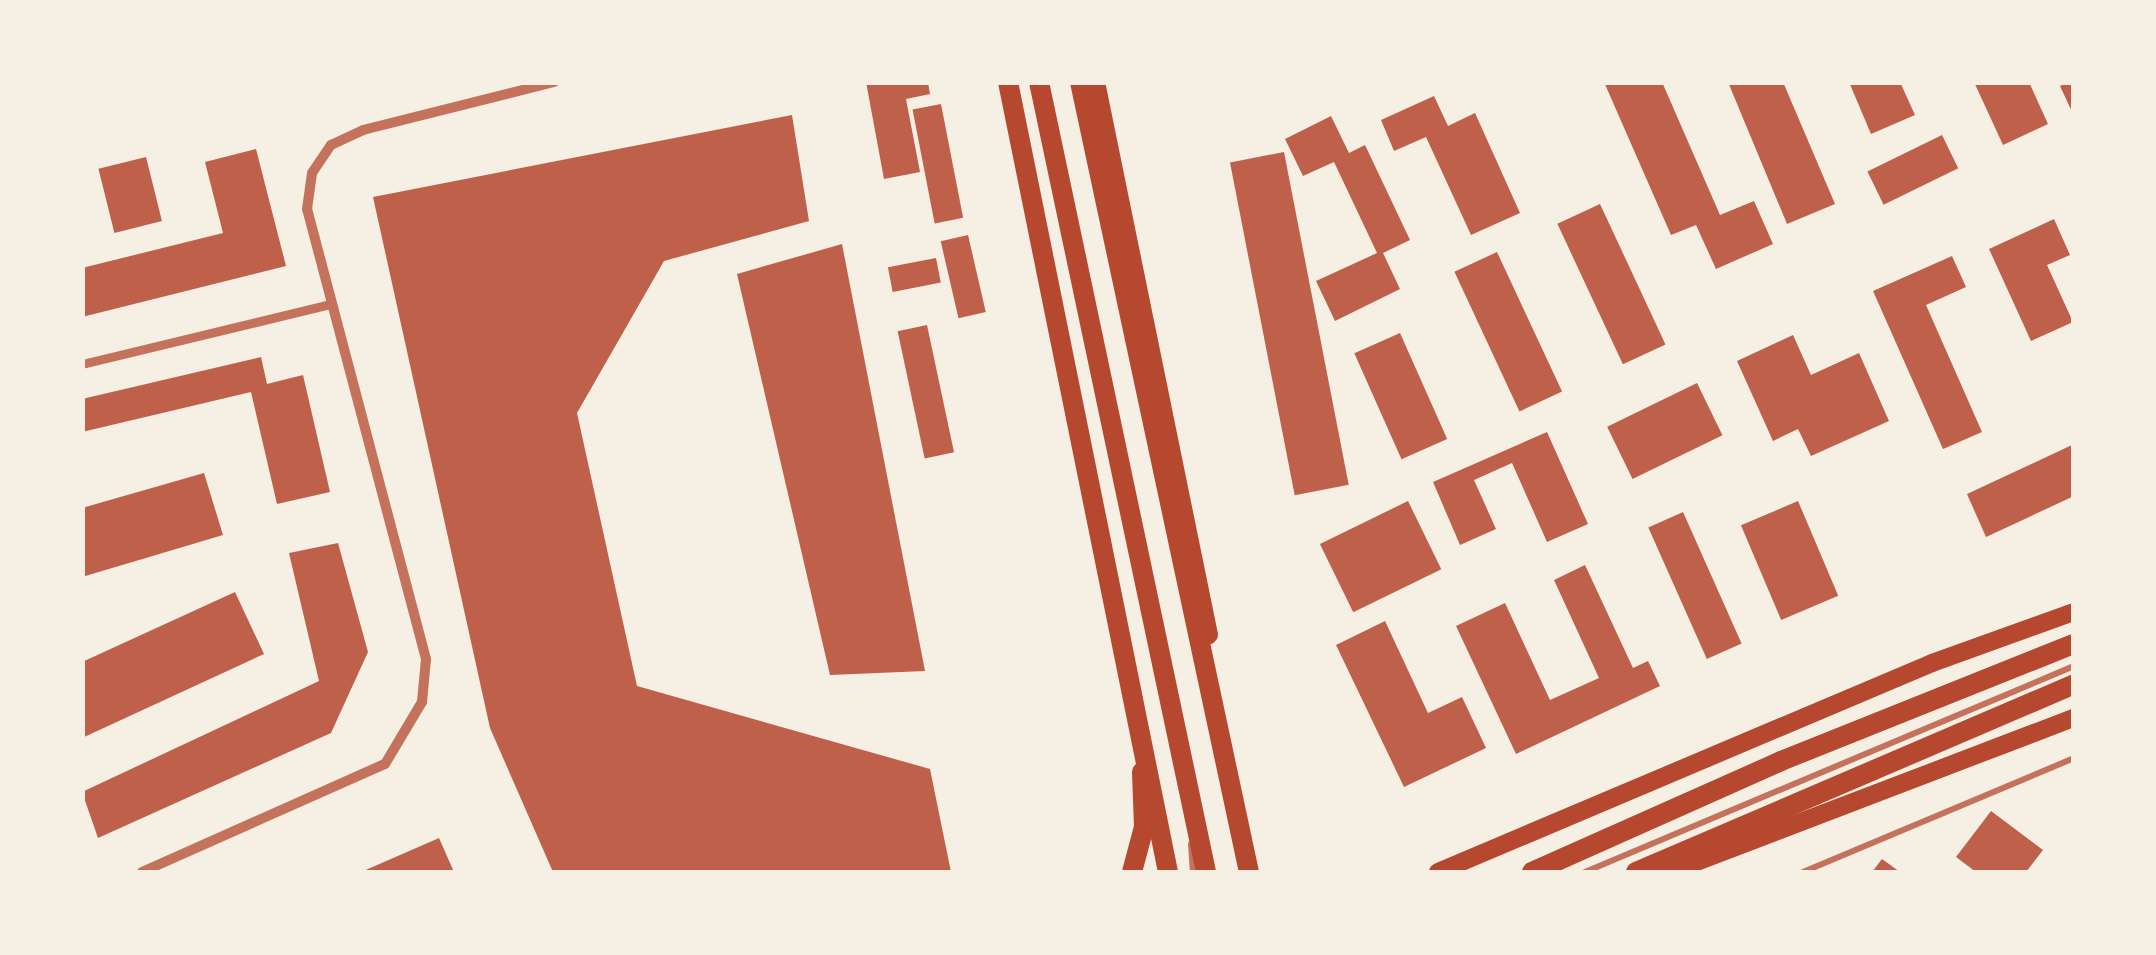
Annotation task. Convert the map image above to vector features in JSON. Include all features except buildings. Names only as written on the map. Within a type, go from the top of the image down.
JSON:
[{"type":"main road","points":[[1004,82],[1139,715],[1165,872]]},
{"type":"main road","points":[[1004,82],[1165,872]]},
{"type":"main road","points":[[1041,82],[1209,872]]},
{"type":"main road","points":[[1080,82],[1249,872]]},
{"type":"main road","points":[[1095,82],[1257,872]]},
{"type":"main road","points":[[1438,872],[1932,662],[2074,612]]},
{"type":"main road","points":[[1532,872],[1781,762],[2074,644]]},
{"type":"main road","points":[[1636,872],[2074,684]]},
{"type":"main road","points":[[1132,872],[1144,827],[1139,715]]},
{"type":"main road","points":[[1670,872],[2074,718]]},
{"type":"street","points":[[142,872],[385,764],[422,702],[426,659],[307,210],[312,173],[330,145],[364,130],[554,82]]},
{"type":"street","points":[[82,364],[330,304]]},
{"type":"lane","points":[[1041,82],[1188,812],[1193,872]]},
{"type":"lane","points":[[1584,872],[2074,666]]},
{"type":"lane","points":[[1804,872],[2074,758]]},
{"type":"lane","points":[[1188,812],[1209,872]]}]
